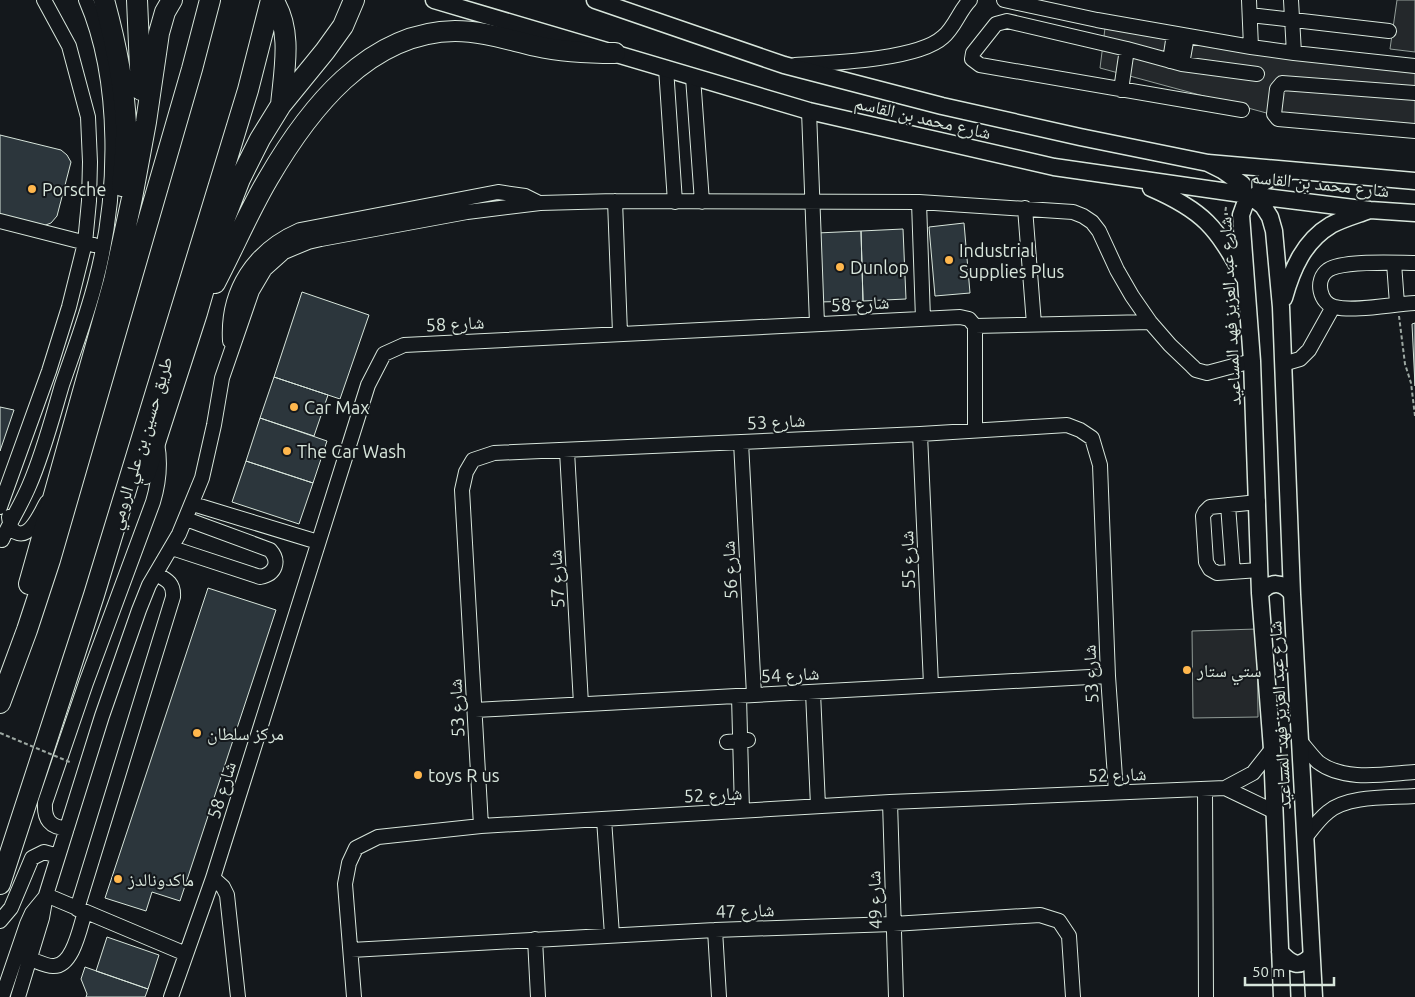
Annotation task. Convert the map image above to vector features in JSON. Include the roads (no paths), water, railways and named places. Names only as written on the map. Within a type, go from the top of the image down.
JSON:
[{"type":"highway","points":[[104,0],[116,51],[126,126],[114,281]]},
{"type":"highway","points":[[137,0],[141,88],[138,165]]},
{"type":"highway","points":[[1,701],[18,624],[114,281],[138,165],[159,33],[165,12],[172,0]]},
{"type":"highway","points":[[1,701],[50,560],[192,69],[210,0]]},
{"type":"highway","points":[[272,0],[279,9],[284,30],[286,52],[281,105]]},
{"type":"highway","name":"طريق حسين بن علي الرومي","points":[[0,884],[94,595],[248,90],[272,0]]},
{"type":"highway","points":[[94,595],[116,552],[128,523],[197,313],[223,223],[240,179],[260,139],[281,105],[343,26],[354,0]]},
{"type":"highway","points":[[197,313],[226,262],[268,180],[296,136],[330,94],[350,74],[372,57],[410,38],[423,34],[455,31],[486,34],[556,50],[615,53]]},
{"type":"main road","name":"شارع محمد بن القاسم","points":[[434,0],[809,111],[1054,167],[1133,180],[1249,195],[1370,210],[1415,213]]},
{"type":"main road","name":"شارع محمد بن القاسم","points":[[595,0],[784,65],[942,106],[1208,163],[1415,181]]},
{"type":"main road","points":[[1208,163],[1233,176],[1242,184],[1249,195],[1260,183],[1291,171]]},
{"type":"main road","points":[[1133,180],[1178,200],[1198,213],[1214,228],[1223,240],[1247,282]]},
{"type":"main road","name":"شارع عبد العزيز فهد المساعيد","points":[[1282,997],[1272,749],[1260,593],[1252,361],[1241,215],[1249,195],[1264,206],[1274,230],[1281,307],[1292,594],[1314,997]]},
{"type":"main road","points":[[1281,307],[1288,281],[1297,261],[1310,243],[1331,226],[1370,210]]},
{"type":"main road","points":[[1260,593],[1265,587],[1272,584],[1280,584],[1288,588],[1292,594]]},
{"type":"main road","points":[[1280,952],[1293,963],[1301,964],[1311,956]]},
{"type":"street","points":[[44,0],[69,46],[88,117],[90,162],[85,243],[78,275],[59,339],[2,502],[12,530],[23,534],[28,531],[55,492]]},
{"type":"street","points":[[2,540],[33,477],[91,296],[103,247],[111,178],[111,108],[104,55],[94,18],[86,0]]},
{"type":"street","points":[[784,65],[862,60],[925,48],[945,36],[964,6],[970,0]]},
{"type":"street","points":[[1005,0],[1097,20],[1251,47],[1415,66]]},
{"type":"street","points":[[1249,0],[1251,47]]},
{"type":"street","points":[[1291,0],[1294,53]]},
{"type":"street","points":[[1250,15],[1389,31]]},
{"type":"street","points":[[1242,110],[980,64],[972,59],[973,54],[996,24],[1007,21],[1127,49],[1176,63],[1256,74]]},
{"type":"street","points":[[1176,63],[1181,35]]},
{"type":"street","points":[[1121,90],[1127,49]]},
{"type":"street","points":[[666,68],[675,202]]},
{"type":"street","points":[[693,77],[702,202]]},
{"type":"street","points":[[1415,93],[1282,83],[1277,88],[1274,114],[1278,118],[1415,131]]},
{"type":"street","points":[[809,111],[814,203],[817,324]]},
{"type":"street","points":[[615,201],[620,333]]},
{"type":"street","points":[[18,997],[42,918],[46,896],[58,856],[102,716],[136,618],[144,597],[172,548],[192,504],[209,452],[220,388],[231,348],[258,279],[274,260],[295,247],[321,239],[467,212],[540,203],[615,201],[920,202],[1073,212],[1092,222],[1099,231],[1117,270],[1132,296],[1150,322],[1196,370],[1213,372],[1252,361]]},
{"type":"street","points":[[920,202],[923,319]]},
{"type":"street","points":[[1026,208],[1034,324]]},
{"type":"street","points":[[0,221],[103,247]]},
{"type":"street","points":[[1394,263],[1397,304]]},
{"type":"street","points":[[1415,263],[1338,267],[1328,270],[1321,281],[1321,292],[1327,303],[1333,307],[1351,308],[1415,303]]},
{"type":"street","points":[[1283,364],[1300,359],[1309,350],[1333,307]]},
{"type":"street","name":"شارع 58","points":[[171,997],[213,878],[368,385],[384,354],[404,344],[620,333],[960,317],[969,319],[975,326]]},
{"type":"street","points":[[976,430],[975,326],[1150,322]]},
{"type":"street","name":"شارع 53","points":[[481,826],[462,490],[466,472],[473,460],[494,453],[920,434],[1067,425],[1080,430],[1092,438],[1100,465],[1108,676],[1116,792]]},
{"type":"street","name":"شارع 55","points":[[920,434],[931,685]]},
{"type":"street","points":[[67,828],[55,827],[48,820],[45,803],[86,683],[157,491],[160,466],[156,439]]},
{"type":"street","name":"شارع 56","points":[[741,442],[754,695]]},
{"type":"street","name":"شارع 57","points":[[567,451],[581,704]]},
{"type":"street","points":[[1258,502],[1210,507],[1203,516],[1206,562],[1213,572],[1259,570]]},
{"type":"street","points":[[192,504],[318,542]]},
{"type":"street","points":[[1228,505],[1233,572]]},
{"type":"street","points":[[172,548],[260,578],[267,576],[275,567],[274,554],[270,550],[186,520]]},
{"type":"street","points":[[30,959],[52,966],[67,960],[173,597],[174,592],[169,581],[156,574]]},
{"type":"street","name":"شارع 54","points":[[475,710],[1108,676]]},
{"type":"street","points":[[814,692],[818,806]]},
{"type":"street","points":[[739,696],[737,743],[742,811]]},
{"type":"street","points":[[1300,741],[1318,762],[1330,769],[1343,773],[1415,772]]},
{"type":"street","name":"شارع 52","points":[[354,997],[346,884],[349,862],[356,848],[378,837],[481,826],[818,806],[1226,788],[1253,773],[1272,749]]},
{"type":"street","points":[[1373,774],[1369,780],[1368,787],[1370,794],[1375,799]]},
{"type":"street","points":[[1226,788],[1275,812]]},
{"type":"street","points":[[1205,790],[1206,997]]},
{"type":"street","points":[[1305,838],[1329,811],[1343,803],[1415,796]]},
{"type":"street","name":"شارع 49","points":[[890,802],[896,997]]},
{"type":"street","points":[[604,819],[612,935]]},
{"type":"street","points":[[0,921],[11,908],[32,858],[44,852],[58,856]]},
{"type":"street","points":[[213,878],[223,886],[227,895],[238,997]]},
{"type":"street","points":[[46,896],[186,954]]},
{"type":"street","points":[[2,997],[27,924],[46,896]]},
{"type":"street","name":"شارع 47","points":[[351,950],[612,935],[893,924],[1040,915],[1059,921],[1069,936],[1073,997]]},
{"type":"street","points":[[715,930],[719,997]]},
{"type":"street","points":[[535,939],[538,997]]},
{"type":"place","name":"Porsche","points":[[32,189]]},
{"type":"place","name":"Industrial Supplies Plus","points":[[949,260]]},
{"type":"place","name":"Dunlop","points":[[840,267]]},
{"type":"place","name":"Car Max","points":[[294,407]]},
{"type":"place","name":"The Car Wash","points":[[287,451]]},
{"type":"place","name":"ستي ستار","points":[[1187,670]]},
{"type":"place","name":"مركز سلطان","points":[[197,733]]},
{"type":"place","name":"toys R us","points":[[418,775]]},
{"type":"place","name":"ماكدونالدز","points":[[118,879]]}]
